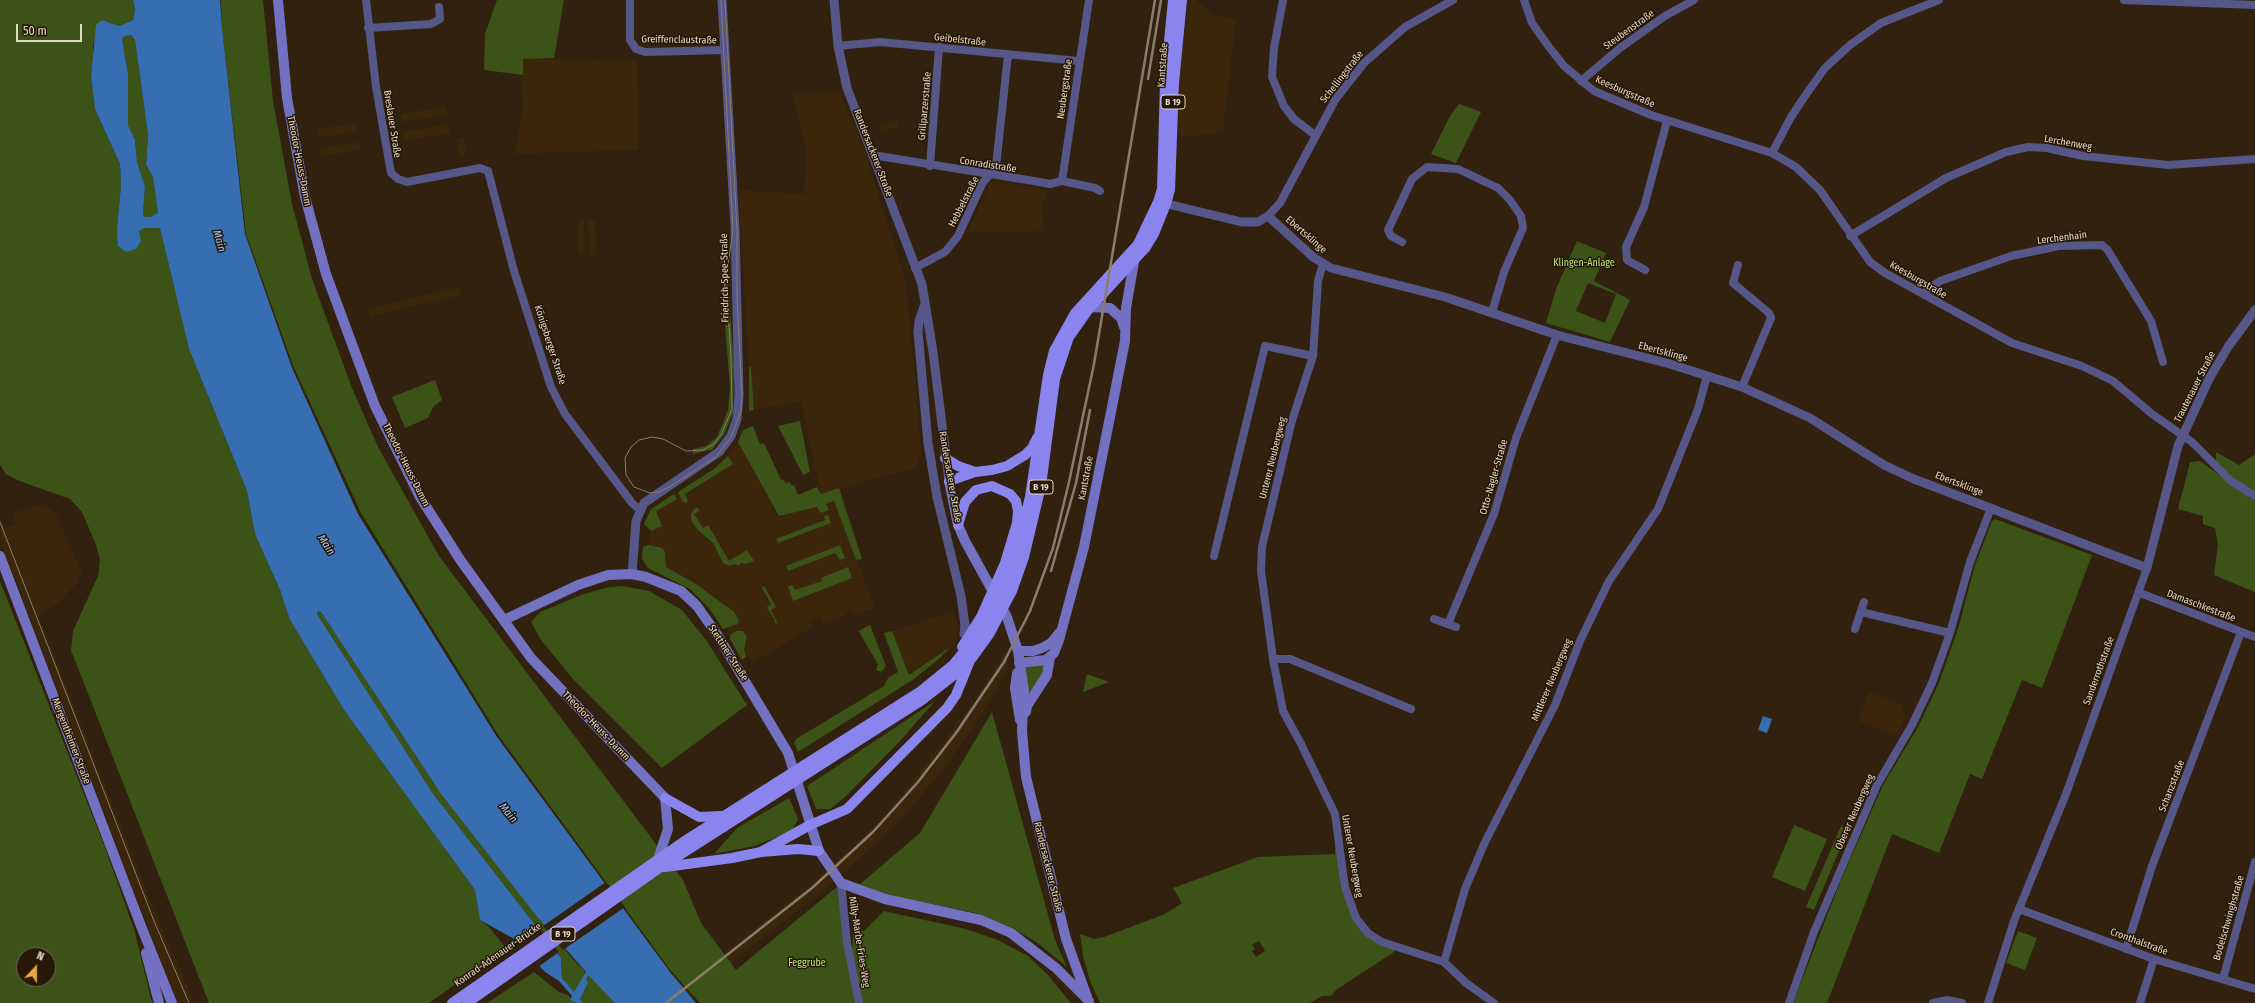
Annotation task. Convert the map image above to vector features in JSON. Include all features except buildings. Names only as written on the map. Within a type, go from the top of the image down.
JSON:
[{"type":"main road","name":"Theodor-Heuss-Damm","points":[[278,0],[287,98],[305,197],[326,274],[375,406],[420,497],[461,561],[531,658],[665,798]]},
{"type":"main road","name":"B 19","points":[[659,863],[723,816],[946,682],[972,658],[990,632],[1012,591],[1022,564],[1041,486],[1055,379],[1069,337],[1089,306],[1120,264],[1138,244],[1162,203],[1165,82],[1173,0]]},
{"type":"main road","name":"Kantstraße","points":[[1023,723],[1027,706],[1047,674],[1050,657],[1056,649],[1084,547],[1126,331],[1126,308],[1134,262],[1154,234],[1162,203],[1170,190],[1174,83],[1182,0]]},
{"type":"main road","name":"B 19","points":[[659,863],[871,727],[921,691],[953,665],[969,647],[988,619],[1006,582],[1017,550],[1030,498],[1048,375],[1054,351],[1075,313],[1089,306],[1134,262]]},
{"type":"main road","points":[[1089,306],[1110,308],[1121,318],[1126,331]]},
{"type":"main road","points":[[949,481],[974,472],[992,470],[1016,462],[1032,448],[1041,428]]},
{"type":"main road","points":[[945,458],[958,466],[974,472]]},
{"type":"main road","name":"Randersackerer Straße","points":[[949,481],[958,525],[981,571],[1007,617],[1018,651],[1018,663],[1024,691],[1023,723],[1026,777],[1066,939],[1089,1002]]},
{"type":"main road","points":[[953,665],[964,639],[981,617],[1005,563],[1017,523],[1018,511],[1016,501],[1010,494],[992,486],[976,490],[965,502],[958,525]]},
{"type":"main road","name":"Mergentheimer Straße","points":[[0,556],[141,926],[172,1003]]},
{"type":"main road","name":"Stettiner Straße","points":[[504,620],[594,579],[608,575],[632,574],[658,580],[681,591],[697,606],[718,636],[788,753],[819,851],[845,885]]},
{"type":"main road","name":"Kantstraße","points":[[1018,651],[1033,652],[1042,648],[1054,640],[1062,628]]},
{"type":"main road","points":[[1018,663],[1033,662],[1050,657]]},
{"type":"main road","points":[[761,852],[810,825],[847,809],[947,708],[956,695],[972,658]]},
{"type":"main road","points":[[665,798],[699,817],[723,816]]},
{"type":"main road","points":[[665,798],[668,829],[659,863],[732,858],[761,852],[798,849],[819,851]]},
{"type":"main road","name":"Konrad-Adenauer-Brücke","points":[[452,1003],[659,863]]},
{"type":"main road","name":"Konrad-Adenauer-Brücke","points":[[468,1003],[659,863]]},
{"type":"main road","points":[[845,885],[885,899],[981,920],[1011,933],[1056,968],[1089,1002]]},
{"type":"main road","name":"Mergentheimer Straße","points":[[141,926],[159,1003]]},
{"type":"street","name":"Breslauer Straße","points":[[366,0],[368,28],[382,132],[391,173],[398,179],[407,182],[480,168],[488,171]]},
{"type":"street","name":"Greiffenclaustraße","points":[[630,0],[630,40],[633,48],[645,52],[725,50]]},
{"type":"street","name":"Friedrich-Spee-Straße","points":[[640,510],[652,496],[719,452],[731,436],[737,419],[739,395],[731,144],[722,0]]},
{"type":"street","name":"Randersackerer Straße","points":[[834,0],[838,46],[847,88],[872,155],[887,189],[916,268],[926,302],[949,481]]},
{"type":"street","name":"Neubergstraße","points":[[1062,182],[1089,0]]},
{"type":"street","points":[[1283,0],[1274,48],[1272,77],[1284,106],[1294,119],[1315,136]]},
{"type":"street","name":"Schellingstraße","points":[[1268,216],[1280,203],[1334,100],[1376,50],[1405,27],[1453,0]]},
{"type":"street","name":"Keesburgstraße","points":[[1524,0],[1532,23],[1544,41],[1564,66],[1594,91],[1667,121],[1772,153],[1796,167],[1820,190],[1850,236],[1870,262],[1885,274],[2012,343],[2098,372],[2113,381],[2152,414],[2183,435],[2231,481],[2255,496]]},
{"type":"street","name":"Steubenstraße","points":[[1581,81],[1620,48],[1665,16],[1694,0]]},
{"type":"street","points":[[1772,153],[1791,117],[1825,68],[1850,45],[1881,23],[1938,0]]},
{"type":"street","points":[[2124,0],[2255,5]]},
{"type":"street","points":[[368,28],[431,24],[440,20],[439,7]]},
{"type":"street","name":"Geibelstraße","points":[[838,46],[880,42],[1080,61]]},
{"type":"street","name":"Grillparzerstraße","points":[[930,166],[939,47]]},
{"type":"street","name":"Hebbelstraße","points":[[916,268],[945,252],[958,236],[982,184],[996,166],[1008,55]]},
{"type":"street","points":[[1645,270],[1627,260],[1626,247],[1644,207],[1667,121]]},
{"type":"street","name":"Lerchenweg","points":[[1850,236],[1946,178],[2006,152],[2028,147],[2047,148],[2062,153],[2091,157],[2168,165],[2255,159]]},
{"type":"street","name":"Conradistraße","points":[[872,155],[930,166],[1050,184],[1062,182],[1095,188],[1100,191]]},
{"type":"street","points":[[1402,242],[1391,236],[1388,230],[1412,179],[1427,167],[1458,169],[1498,188],[1510,200],[1521,216],[1523,228],[1504,272],[1492,312]]},
{"type":"street","name":"Königsberger Straße","points":[[488,171],[514,272],[551,387],[565,414],[632,503],[640,510]]},
{"type":"street","points":[[1162,203],[1242,222],[1258,222],[1268,216]]},
{"type":"street","name":"Ebertsklinge","points":[[1268,216],[1324,264],[1338,270],[1445,297],[1557,335],[1648,358],[1742,387],[1810,418],[1884,465],[1940,489],[2147,568]]},
{"type":"street","name":"Lerchenhain","points":[[1924,295],[1927,290],[1940,281],[2011,256],[2059,246],[2102,245],[2108,249],[2151,321],[2163,362]]},
{"type":"street","name":"Unterer Neubergweg","points":[[1324,264],[1319,276],[1313,356],[1291,424],[1262,547],[1261,571],[1274,659],[1283,711],[1335,814],[1345,887],[1356,918],[1368,933],[1382,942],[1444,962]]},
{"type":"street","points":[[1738,265],[1731,286],[1769,313],[1771,318],[1742,387]]},
{"type":"street","name":"Randersackerer Straße","points":[[926,302],[919,321],[918,332],[928,442],[937,497],[961,596],[965,625],[964,639]]},
{"type":"street","name":"Trautenauer Straße","points":[[2183,435],[2209,379],[2228,347],[2255,310]]},
{"type":"street","name":"Otto-Nagler-Straße","points":[[1448,624],[1494,514],[1516,438],[1557,335]]},
{"type":"street","points":[[1214,556],[1265,346],[1313,356]]},
{"type":"street","name":"Mittlerer Neubergweg","points":[[1444,962],[1465,889],[1485,842],[1556,701],[1580,641],[1609,581],[1661,504],[1698,409],[1707,376]]},
{"type":"street","name":"Sanderrothstraße","points":[[1988,1003],[2019,909],[2061,807],[2140,593],[2171,470],[2183,435]]},
{"type":"street","name":"Oberer Neubergweg","points":[[1789,1003],[1814,932],[1877,785],[1912,725],[1932,683],[1950,633],[1970,562],[1990,508]]},
{"type":"street","points":[[632,574],[636,521],[640,510]]},
{"type":"street","name":"Damaschkestraße","points":[[2140,593],[2255,637]]},
{"type":"street","points":[[1855,630],[1864,602]]},
{"type":"street","points":[[1861,612],[1950,633]]},
{"type":"street","points":[[1434,619],[1456,627]]},
{"type":"street","name":"Schanzstraße","points":[[2126,949],[2152,866],[2241,632]]},
{"type":"street","points":[[1274,659],[1290,659],[1411,709]]},
{"type":"street","name":"Bodelschwinghstraße","points":[[2223,979],[2255,862]]},
{"type":"street","name":"Milly-Marbe-Fries-Weg","points":[[845,885],[847,944],[859,1003]]},
{"type":"street","name":"Cronthalstraße","points":[[2019,909],[2154,960],[2255,989]]},
{"type":"street","points":[[2140,1003],[2154,960]]},
{"type":"street","points":[[1444,962],[1466,983],[1494,1003]]},
{"type":"street","points":[[1933,1003],[1947,1000],[1962,1003]]},
{"type":"shaded area","points":[[1189,0],[1196,0],[1212,15],[1236,20],[1223,132],[1179,138],[1179,76]]},
{"type":"shaded area","points":[[522,58],[637,61],[638,150],[514,154],[523,111]]},
{"type":"shaded area","points":[[839,92],[861,139],[906,282],[922,457],[917,458],[918,467],[821,494],[801,401],[754,410],[751,367],[749,367],[748,356],[739,190],[804,194],[806,151],[793,93]]},
{"type":"shaded area","points":[[446,106],[447,115],[402,122],[401,114]]},
{"type":"shaded area","points":[[898,119],[900,126],[881,133],[878,126]]},
{"type":"shaded area","points":[[356,123],[357,131],[318,138],[317,129]]},
{"type":"shaded area","points":[[449,124],[450,133],[405,141],[403,132]]},
{"type":"shaded area","points":[[464,137],[467,154],[459,156],[457,139]]},
{"type":"shaded area","points":[[359,142],[360,150],[322,156],[320,148]]},
{"type":"shaded area","points":[[992,180],[1048,190],[1041,206],[1045,231],[967,233]]},
{"type":"shaded area","points":[[578,220],[584,220],[585,254],[579,255]]},
{"type":"shaded area","points":[[588,220],[595,220],[596,254],[589,255]]},
{"type":"shaded area","points":[[459,287],[461,295],[370,317],[368,309]]},
{"type":"shaded area","points":[[738,442],[779,516],[834,501],[875,608],[857,614],[852,614],[851,611],[845,613],[846,616],[824,623],[820,617],[809,621],[812,627],[752,663],[748,656],[742,660],[730,639],[727,629],[723,629],[700,598],[681,583],[648,568],[642,559],[643,547],[649,545],[651,531],[644,524],[651,509],[714,469],[728,456]]},
{"type":"shaded area","points":[[38,505],[49,508],[57,516],[82,572],[77,583],[56,605],[38,614],[158,920],[195,1003],[177,1003],[0,540],[0,514],[5,528],[16,524],[12,513]]},
{"type":"shaded area","points":[[954,611],[958,629],[957,642],[909,675],[892,631]]},
{"type":"shaded area","points":[[1006,651],[1008,668],[978,721],[943,770],[904,816],[857,861],[818,895],[679,1003],[660,1003],[810,885],[849,851],[894,804],[934,754],[966,712]]},
{"type":"shaded area","points":[[1869,692],[1904,705],[1902,711],[1907,714],[1896,735],[1858,721]]},
{"type":"green space","points":[[0,0],[133,0],[135,9],[133,20],[119,26],[102,20],[93,44],[91,76],[95,109],[120,164],[121,185],[117,228],[139,231],[144,228],[160,227],[189,349],[247,491],[255,534],[280,590],[290,620],[344,710],[475,890],[480,920],[488,926],[506,948],[429,1003],[209,1003],[71,650],[73,631],[98,576],[100,559],[96,545],[82,512],[70,499],[17,480],[6,474],[0,465]]},
{"type":"green space","name":"Feggrube","points":[[221,0],[263,0],[273,101],[292,204],[312,279],[352,388],[378,447],[439,556],[683,880],[701,923],[736,970],[838,886],[856,1003],[700,1003],[671,971],[499,736],[361,513],[294,368],[246,234],[222,29]]},
{"type":"green space","points":[[497,0],[564,0],[554,58],[523,59],[523,75],[484,70],[485,34]]},
{"type":"green space","points":[[131,35],[135,40],[148,135],[146,165],[153,177],[158,213],[150,217],[145,217],[143,215],[145,186],[137,162],[135,140],[128,125],[128,74],[122,39],[125,36]]},
{"type":"green space","points":[[1459,104],[1481,112],[1456,163],[1431,154],[1450,116]]},
{"type":"green space","name":"Klingen-Anlage","points":[[1577,241],[1606,253],[1594,281],[1630,300],[1610,342],[1546,323],[1556,289]],"holes":[[[1588,283],[1616,294],[1605,323],[1576,311]]]},
{"type":"green space","points":[[722,242],[726,242],[726,253],[721,265]]},
{"type":"green space","points":[[725,279],[728,279],[734,365],[733,413],[724,435],[711,451],[693,454],[693,449],[706,446],[717,437],[728,410],[730,388],[725,325],[728,325]]},
{"type":"green space","points":[[749,367],[751,367],[754,410],[749,411]]},
{"type":"green space","points":[[435,380],[442,400],[433,407],[428,418],[405,428],[392,397]]},
{"type":"green space","points":[[800,421],[810,472],[803,475],[778,426]]},
{"type":"green space","points":[[753,426],[760,444],[764,443],[781,480],[783,479],[786,483],[790,482],[792,486],[794,485],[798,495],[817,487],[821,494],[839,488],[862,559],[856,560],[834,501],[826,504],[829,510],[821,513],[817,507],[779,516],[738,442],[743,430]]},
{"type":"green space","points":[[2216,452],[2239,465],[2255,454],[2255,492],[2234,479],[2216,461]]},
{"type":"green space","points":[[728,456],[733,464],[685,494],[688,501],[686,503],[683,502],[678,492],[714,469]]},
{"type":"green space","points":[[2200,461],[2255,501],[2255,592],[2214,575],[2218,544],[2215,528],[2203,524],[2203,516],[2178,509],[2190,462]]},
{"type":"green space","points":[[674,494],[677,499],[656,511],[662,526],[651,531],[644,524],[651,509]]},
{"type":"green space","points":[[697,507],[700,511],[694,514],[703,528],[708,525],[729,561],[747,550],[754,561],[745,564],[741,563],[738,566],[737,564],[729,566],[723,563],[714,544],[697,529],[691,520],[691,513]]},
{"type":"green space","points":[[828,515],[831,523],[778,543],[776,539],[825,520],[824,516]]},
{"type":"green space","points":[[1995,519],[2092,555],[2042,688],[2022,680],[1982,779],[1970,774],[1939,853],[1892,834],[1827,1003],[1793,1003],[1841,880],[1883,785],[1918,727],[1938,685],[1958,629],[1975,565],[1992,521]]},
{"type":"green space","points":[[649,545],[662,548],[665,552],[666,567],[696,584],[734,612],[739,620],[738,624],[723,629],[709,608],[690,589],[648,568],[642,559],[643,547]]},
{"type":"green space","points":[[840,545],[845,558],[840,560],[835,553],[788,571],[786,566]]},
{"type":"green space","points":[[848,567],[852,578],[793,601],[788,586],[792,585],[795,590],[822,581],[821,578]]},
{"type":"green space","points":[[0,581],[104,845],[134,929],[152,1003],[0,1003]]},
{"type":"green space","points":[[623,586],[649,591],[682,610],[706,640],[747,705],[662,768],[573,679],[541,640],[531,622],[540,612],[581,595],[609,587]]},
{"type":"green space","points":[[764,586],[776,607],[771,610],[778,624],[773,622],[775,621],[767,607],[771,604],[762,588]]},
{"type":"green space","points":[[318,611],[321,612],[441,794],[571,957],[615,1003],[583,1003],[562,978],[561,958],[434,795],[317,614]]},
{"type":"green space","points":[[870,625],[886,666],[881,672],[876,670],[878,664],[859,632]]},
{"type":"green space","points":[[736,631],[743,631],[747,637],[744,650],[746,657],[742,660],[730,639],[730,635]]},
{"type":"green space","points":[[892,631],[909,675],[950,647],[940,658],[914,679],[798,752],[794,743],[796,739],[884,686],[888,678],[898,672],[884,633]]},
{"type":"green space","points":[[1045,663],[1040,681],[1028,695],[1024,667]]},
{"type":"green space","points":[[1087,674],[1109,682],[1083,692]]},
{"type":"green space","points":[[935,701],[900,741],[844,798],[830,809],[816,809],[807,786]]},
{"type":"green space","points":[[992,712],[1055,940],[1067,967],[1039,944],[1013,928],[976,913],[887,895],[859,885],[920,833]]},
{"type":"green space","points":[[789,798],[798,819],[792,831],[754,846],[714,854],[737,828]]},
{"type":"green space","points":[[1794,825],[1827,839],[1805,891],[1772,877]]},
{"type":"green space","points":[[1841,826],[1848,830],[1814,910],[1806,907]]},
{"type":"green space","points":[[1335,846],[1340,846],[1343,873],[1362,927],[1395,947],[1394,952],[1336,990],[1331,996],[1322,996],[1310,1003],[1100,1003],[1090,981],[1083,955],[1080,934],[1094,939],[1104,937],[1165,914],[1182,903],[1173,888],[1258,857],[1335,854]],"holes":[[[1259,941],[1265,951],[1256,957],[1252,951],[1255,949],[1252,945]]]},
{"type":"green space","points":[[884,911],[966,929],[998,940],[1028,956],[1048,975],[1071,1003],[860,1003],[852,956],[853,930],[864,931]]},
{"type":"green space","points":[[2018,931],[2037,938],[2025,970],[2006,963]]},
{"type":"green space","points":[[534,972],[559,992],[568,995],[575,1003],[487,1003]]},
{"type":"water","name":"Main","points":[[133,0],[220,0],[245,234],[292,368],[358,514],[497,737],[670,972],[696,1003],[615,1003],[588,975],[586,980],[588,982],[580,999],[583,1003],[576,1003],[570,1000],[572,996],[559,981],[545,972],[516,940],[480,920],[475,890],[344,710],[290,620],[280,590],[255,534],[247,491],[189,349],[160,228],[144,228],[139,231],[141,241],[136,249],[126,252],[118,246],[117,228],[121,185],[120,164],[95,109],[91,76],[96,25],[102,20],[119,26],[133,20],[135,9]],"holes":[[[131,35],[135,40],[148,135],[146,165],[153,177],[158,213],[150,217],[145,217],[143,215],[145,186],[137,162],[135,140],[128,125],[128,74],[122,39],[125,36]],[[318,611],[321,612],[441,794],[535,914],[586,972],[574,992],[562,978],[561,958],[434,795],[317,614]]]},
{"type":"water","points":[[1763,716],[1772,719],[1767,733],[1758,730]]},
{"type":"pier","points":[[606,882],[625,907],[563,950],[543,926]]},
{"type":"pier","points":[[540,928],[559,952],[538,967],[517,944]]},
{"type":"tram line","points":[[721,0],[733,230],[726,277],[731,358],[732,409],[721,435],[714,444],[703,450],[686,451],[663,439],[652,437],[639,440],[631,447],[625,458],[626,475],[634,487],[650,493],[659,492],[671,486],[716,457],[731,437],[741,411],[742,396],[737,298],[737,231],[725,0]]},
{"type":"tram line","points":[[0,522],[154,921],[189,1003]]},
{"type":"railway","points":[[666,1003],[812,888],[873,832],[918,782],[956,733],[1004,662],[1030,611],[1053,548],[1069,482],[1094,364],[1155,0]]},
{"type":"railway","points":[[1148,79],[1161,0]]},
{"type":"railway","points":[[1051,571],[1076,483],[1090,410]]}]
